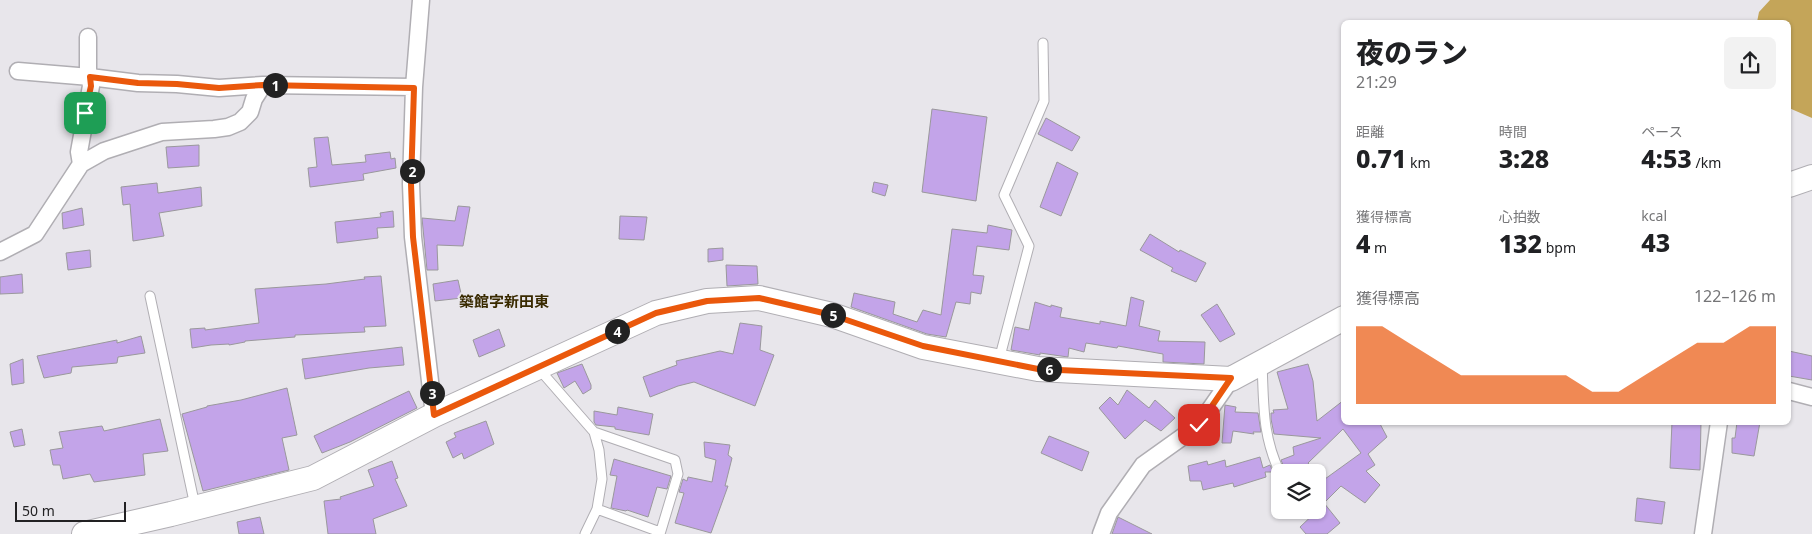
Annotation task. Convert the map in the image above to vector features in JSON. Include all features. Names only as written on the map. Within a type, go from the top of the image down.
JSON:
[{"type":"street","points":[[421,0],[414,88],[411,184],[413,237],[434,415]]},
{"type":"street","points":[[81,164],[79,152],[91,86],[88,37]]},
{"type":"street","points":[[18,71],[138,83],[219,88],[263,85],[414,88]]},
{"type":"street","points":[[0,252],[35,234],[81,164],[104,152],[162,132],[214,129],[228,127],[240,122],[250,112],[254,99],[263,85]]},
{"type":"street","points":[[1791,184],[1812,177]]},
{"type":"street","points":[[84,534],[313,478],[434,415],[656,313],[707,301],[759,298],[832,315],[923,346],[1038,369],[1231,378]]},
{"type":"street","points":[[1101,534],[1109,513],[1143,465],[1199,425],[1231,378],[1341,320]]},
{"type":"street","points":[[1791,392],[1812,397]]},
{"type":"street","points":[[1703,534],[1719,425]]},
{"type":"lane","points":[[999,361],[1029,246],[1004,195],[1044,101],[1043,43]]},
{"type":"lane","points":[[150,296],[195,508]]},
{"type":"lane","points":[[1262,362],[1266,434],[1271,456],[1275,464]]},
{"type":"lane","points":[[538,367],[594,432],[599,450],[602,479],[597,509],[585,534]]},
{"type":"lane","points":[[594,432],[675,460],[678,474],[660,533],[597,509]]},
{"type":"shaded area","points":[[1770,0],[1812,0],[1812,118],[1791,109],[1791,20],[1757,20],[1759,12]]},
{"type":"building","points":[[932,109],[987,117],[976,201],[922,192]]},
{"type":"building","points":[[1046,118],[1080,137],[1072,151],[1038,134]]},
{"type":"building","points":[[328,137],[332,165],[366,162],[365,155],[390,152],[391,159],[395,158],[396,168],[363,174],[364,180],[310,187],[308,168],[317,167],[314,138]]},
{"type":"building","points":[[199,145],[199,166],[168,168],[166,147]]},
{"type":"building","points":[[1057,162],[1078,173],[1061,216],[1040,207]]},
{"type":"building","points":[[874,182],[888,185],[885,196],[872,192]]},
{"type":"building","points":[[157,183],[158,193],[201,187],[202,206],[159,213],[164,236],[133,241],[130,204],[123,205],[121,187]]},
{"type":"building","points":[[458,206],[470,207],[463,246],[437,245],[438,270],[427,270],[422,218],[455,221]]},
{"type":"building","points":[[82,208],[84,225],[63,229],[62,213]]},
{"type":"building","points":[[393,211],[394,227],[377,228],[378,238],[337,243],[335,222],[381,217],[380,213]]},
{"type":"building","points":[[620,216],[647,217],[644,240],[619,239]]},
{"type":"building","points":[[988,225],[1012,230],[1009,250],[977,246],[973,275],[984,276],[981,294],[971,292],[970,304],[956,302],[946,337],[927,334],[851,307],[854,293],[895,302],[893,314],[917,322],[923,310],[941,315],[952,229],[987,233]]},
{"type":"building","points":[[1150,234],[1179,252],[1180,250],[1206,263],[1196,282],[1171,271],[1173,268],[1140,250]]},
{"type":"building","points":[[723,248],[723,260],[708,262],[708,249]]},
{"type":"building","points":[[90,250],[91,267],[68,270],[66,253]]},
{"type":"building","points":[[726,265],[757,266],[758,284],[727,286]]},
{"type":"building","points":[[22,274],[23,293],[0,294],[0,277]]},
{"type":"building","points":[[381,276],[386,326],[364,327],[365,332],[295,335],[295,337],[192,348],[190,329],[205,328],[205,330],[259,323],[255,289],[326,284]]},
{"type":"building","points":[[458,280],[462,298],[435,301],[433,284]]},
{"type":"building","points":[[1131,297],[1144,301],[1139,326],[1160,331],[1158,341],[1205,342],[1204,364],[1163,362],[1163,354],[1118,346],[1117,348],[1086,343],[1084,352],[1069,348],[1068,357],[1011,350],[1015,327],[1029,330],[1035,302],[1062,308],[1060,317],[1100,324],[1100,321],[1126,326]]},
{"type":"building","points":[[1217,304],[1235,334],[1220,342],[1201,315]]},
{"type":"building","points":[[740,323],[762,326],[760,350],[774,355],[755,406],[694,382],[650,397],[643,377],[677,365],[676,361],[720,351],[733,354]]},
{"type":"building","points":[[499,329],[505,346],[479,357],[473,340]]},
{"type":"building","points":[[141,336],[145,353],[118,357],[117,363],[72,367],[71,373],[44,378],[37,356],[117,340],[117,343]]},
{"type":"building","points":[[402,347],[404,365],[369,368],[305,379],[302,359]]},
{"type":"building","points":[[1791,351],[1812,356],[1812,380],[1791,376]]},
{"type":"building","points":[[23,359],[24,383],[12,385],[10,364]]},
{"type":"building","points":[[582,364],[591,385],[591,389],[583,394],[575,381],[564,388],[557,373]]},
{"type":"building","points":[[1308,364],[1313,381],[1317,421],[1341,402],[1341,425],[1381,425],[1387,437],[1368,454],[1375,465],[1366,471],[1380,485],[1365,503],[1341,486],[1326,501],[1326,478],[1361,453],[1343,429],[1309,464],[1283,464],[1281,460],[1294,455],[1293,447],[1321,438],[1274,434],[1271,413],[1274,413],[1273,410],[1288,409],[1277,372]]},
{"type":"building","points":[[287,388],[297,435],[282,438],[289,470],[203,491],[182,414],[207,406],[241,400]]},
{"type":"building","points":[[1127,390],[1149,408],[1155,400],[1175,418],[1161,431],[1145,420],[1125,439],[1099,408],[1110,397],[1118,405]]},
{"type":"building","points":[[409,391],[417,408],[350,442],[322,453],[314,436]]},
{"type":"building","points":[[1225,405],[1236,407],[1235,412],[1258,413],[1261,432],[1253,432],[1254,434],[1233,431],[1231,443],[1222,443]]},
{"type":"building","points":[[618,407],[653,414],[649,435],[615,429],[615,427],[596,425],[594,422],[594,411],[617,415]]},
{"type":"building","points":[[160,419],[168,451],[143,454],[145,475],[94,482],[90,474],[63,479],[60,465],[53,465],[50,450],[63,448],[59,432],[102,426],[104,431]]},
{"type":"building","points":[[486,421],[494,444],[464,459],[462,453],[453,458],[446,442],[456,437],[454,433]]},
{"type":"building","points":[[1672,425],[1701,425],[1700,470],[1670,468]]},
{"type":"building","points":[[1737,425],[1759,425],[1754,456],[1732,453],[1732,438],[1735,438]]},
{"type":"building","points":[[22,429],[25,445],[14,447],[10,432]]},
{"type":"building","points":[[1049,436],[1089,452],[1082,471],[1041,453]]},
{"type":"building","points":[[704,442],[730,445],[728,455],[732,458],[725,486],[728,486],[711,533],[675,523],[684,493],[679,492],[683,479],[687,481],[688,477],[712,482],[716,460],[705,457]]},
{"type":"building","points":[[1260,457],[1263,468],[1270,465],[1271,472],[1265,472],[1266,477],[1234,487],[1233,483],[1203,490],[1201,481],[1190,481],[1188,466],[1207,461],[1208,465],[1225,460],[1226,467]]},
{"type":"building","points":[[614,459],[671,476],[667,489],[657,487],[648,517],[627,510],[611,508],[617,476],[610,475]]},
{"type":"building","points":[[392,461],[398,478],[395,479],[407,506],[373,519],[376,534],[328,534],[324,501],[341,499],[340,497],[374,486],[368,470]]},
{"type":"building","points":[[1637,498],[1665,502],[1662,524],[1635,521]]},
{"type":"building","points":[[1326,506],[1340,523],[1327,534],[1306,534],[1300,527],[1308,519],[1326,519]]},
{"type":"building","points":[[260,517],[264,534],[239,534],[237,522]]},
{"type":"building","points":[[1118,517],[1152,534],[1112,534]]},
{"type":"district","name":"築館字新田東","points":[[504,302]]},
{"type":"route","points":[[85,113],[91,86],[90,77],[138,83],[219,88],[263,85],[414,88],[411,184],[413,237],[434,415],[656,313],[707,301],[759,298],[832,315],[923,346],[1038,369],[1231,378],[1199,425]]}]
